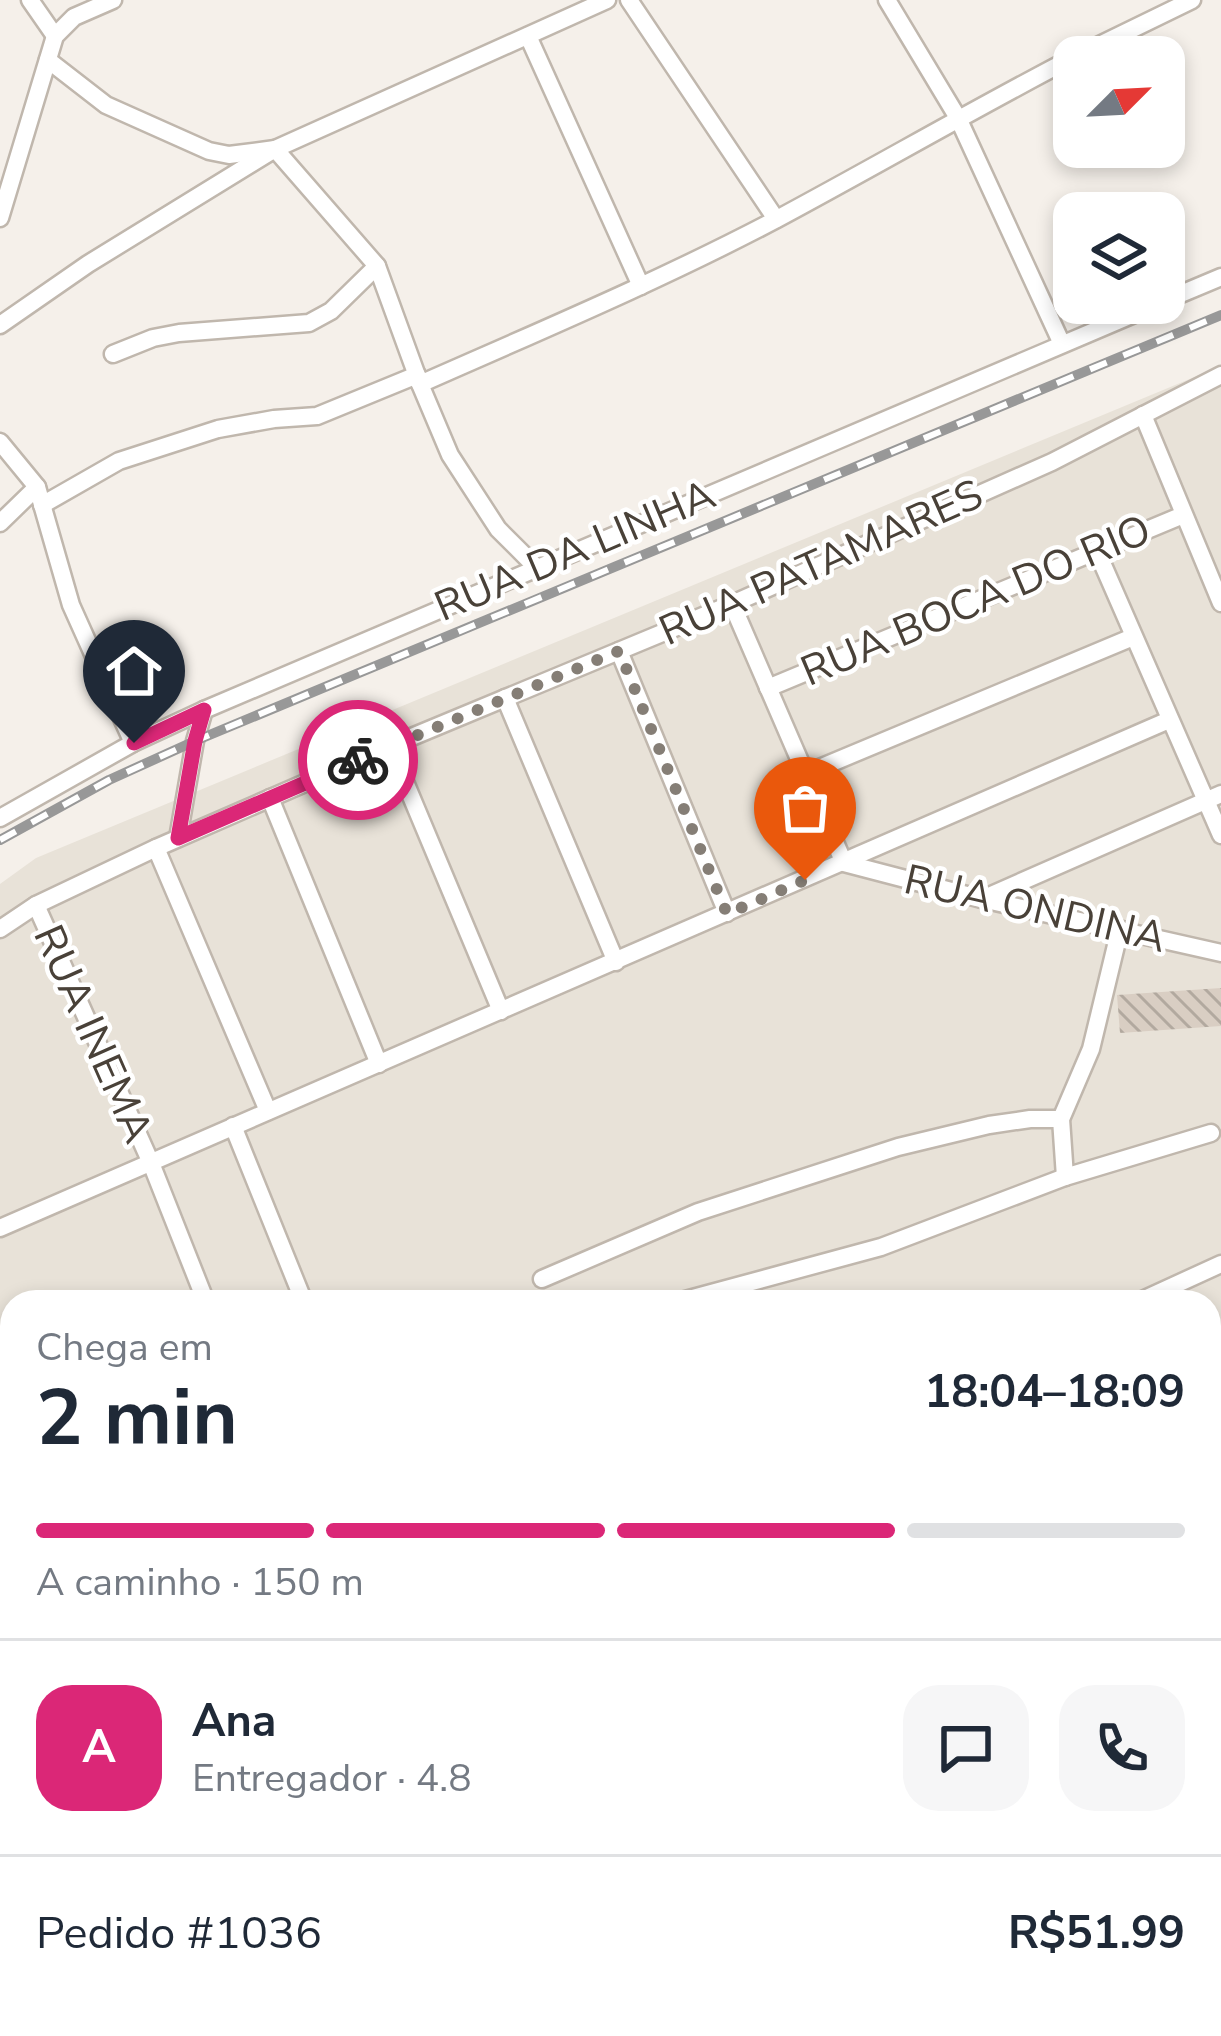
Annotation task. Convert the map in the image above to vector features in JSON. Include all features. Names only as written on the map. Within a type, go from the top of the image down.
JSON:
[{"type":"street","points":[[30,0],[56,36]]},
{"type":"street","points":[[0,218],[56,36],[74,17],[113,0]]},
{"type":"street","points":[[0,325],[88,264],[275,149],[607,0]]},
{"type":"street","points":[[629,0],[776,219]]},
{"type":"street","points":[[886,0],[958,118],[1062,344]]},
{"type":"street","points":[[1117,36],[1192,0]]},
{"type":"street","points":[[528,36],[641,286]]},
{"type":"street","points":[[48,60],[124,115],[209,151],[229,155],[275,149]]},
{"type":"street","points":[[0,523],[39,496],[119,461],[218,429],[317,416],[419,380],[641,286],[776,219],[1053,68]]},
{"type":"street","points":[[275,149],[377,266],[450,454],[508,542],[536,567]]},
{"type":"street","points":[[112,354],[179,333],[309,323],[332,311],[377,266]]},
{"type":"street","name":"RUA DA LINHA","points":[[1185,292],[1221,277]]},
{"type":"street","name":"RUA DA LINHA","points":[[0,818],[204,710],[1110,324]]},
{"type":"street","name":"RUA PATAMARES","points":[[0,929],[9,916],[178,838],[732,604],[1052,462],[1221,375]]},
{"type":"street","points":[[1143,416],[1221,603]]},
{"type":"street","points":[[0,442],[39,496],[71,605],[134,743]]},
{"type":"street","name":"RUA BOCA DO RIO","points":[[768,688],[1183,515]]},
{"type":"street","points":[[1096,549],[1169,721],[1213,797],[1221,835]]},
{"type":"street","name":"RUA ONDINA","points":[[732,604],[844,863],[1221,952]]},
{"type":"street","points":[[805,775],[1133,637]]},
{"type":"street","points":[[619,651],[727,914]]},
{"type":"street","points":[[505,698],[616,962]]},
{"type":"street","points":[[178,838],[204,710]]},
{"type":"street","points":[[0,1228],[1169,721]]},
{"type":"street","points":[[390,746],[501,1011]]},
{"type":"street","points":[[982,899],[1213,797]]},
{"type":"street","points":[[270,798],[379,1064]]},
{"type":"street","points":[[156,848],[268,1111]]},
{"type":"street","name":"RUA INEMA","points":[[36,905],[151,1163],[201,1290]]},
{"type":"street","points":[[1065,1177],[1061,1119],[1091,1049],[1120,928]]},
{"type":"street","points":[[542,1279],[698,1212],[898,1147],[989,1125],[1061,1119]]},
{"type":"street","points":[[233,1126],[299,1290]]},
{"type":"street","points":[[722,1290],[880,1247],[1065,1177],[1211,1133]]},
{"type":"street","points":[[1164,1290],[1221,1264]]},
{"type":"shaded area","points":[[1221,366],[1221,1290],[0,1290],[0,884],[36,858]]},
{"type":"building","points":[[1221,988],[1221,1026],[1120,1033],[1117,995]]},
{"type":"railway","points":[[0,840],[109,780],[195,741],[1221,315]]},
{"type":"way so far","points":[[358,760],[619,651],[727,914],[805,880]]},
{"type":"route","points":[[134,743],[204,710],[178,838],[358,760]]}]
